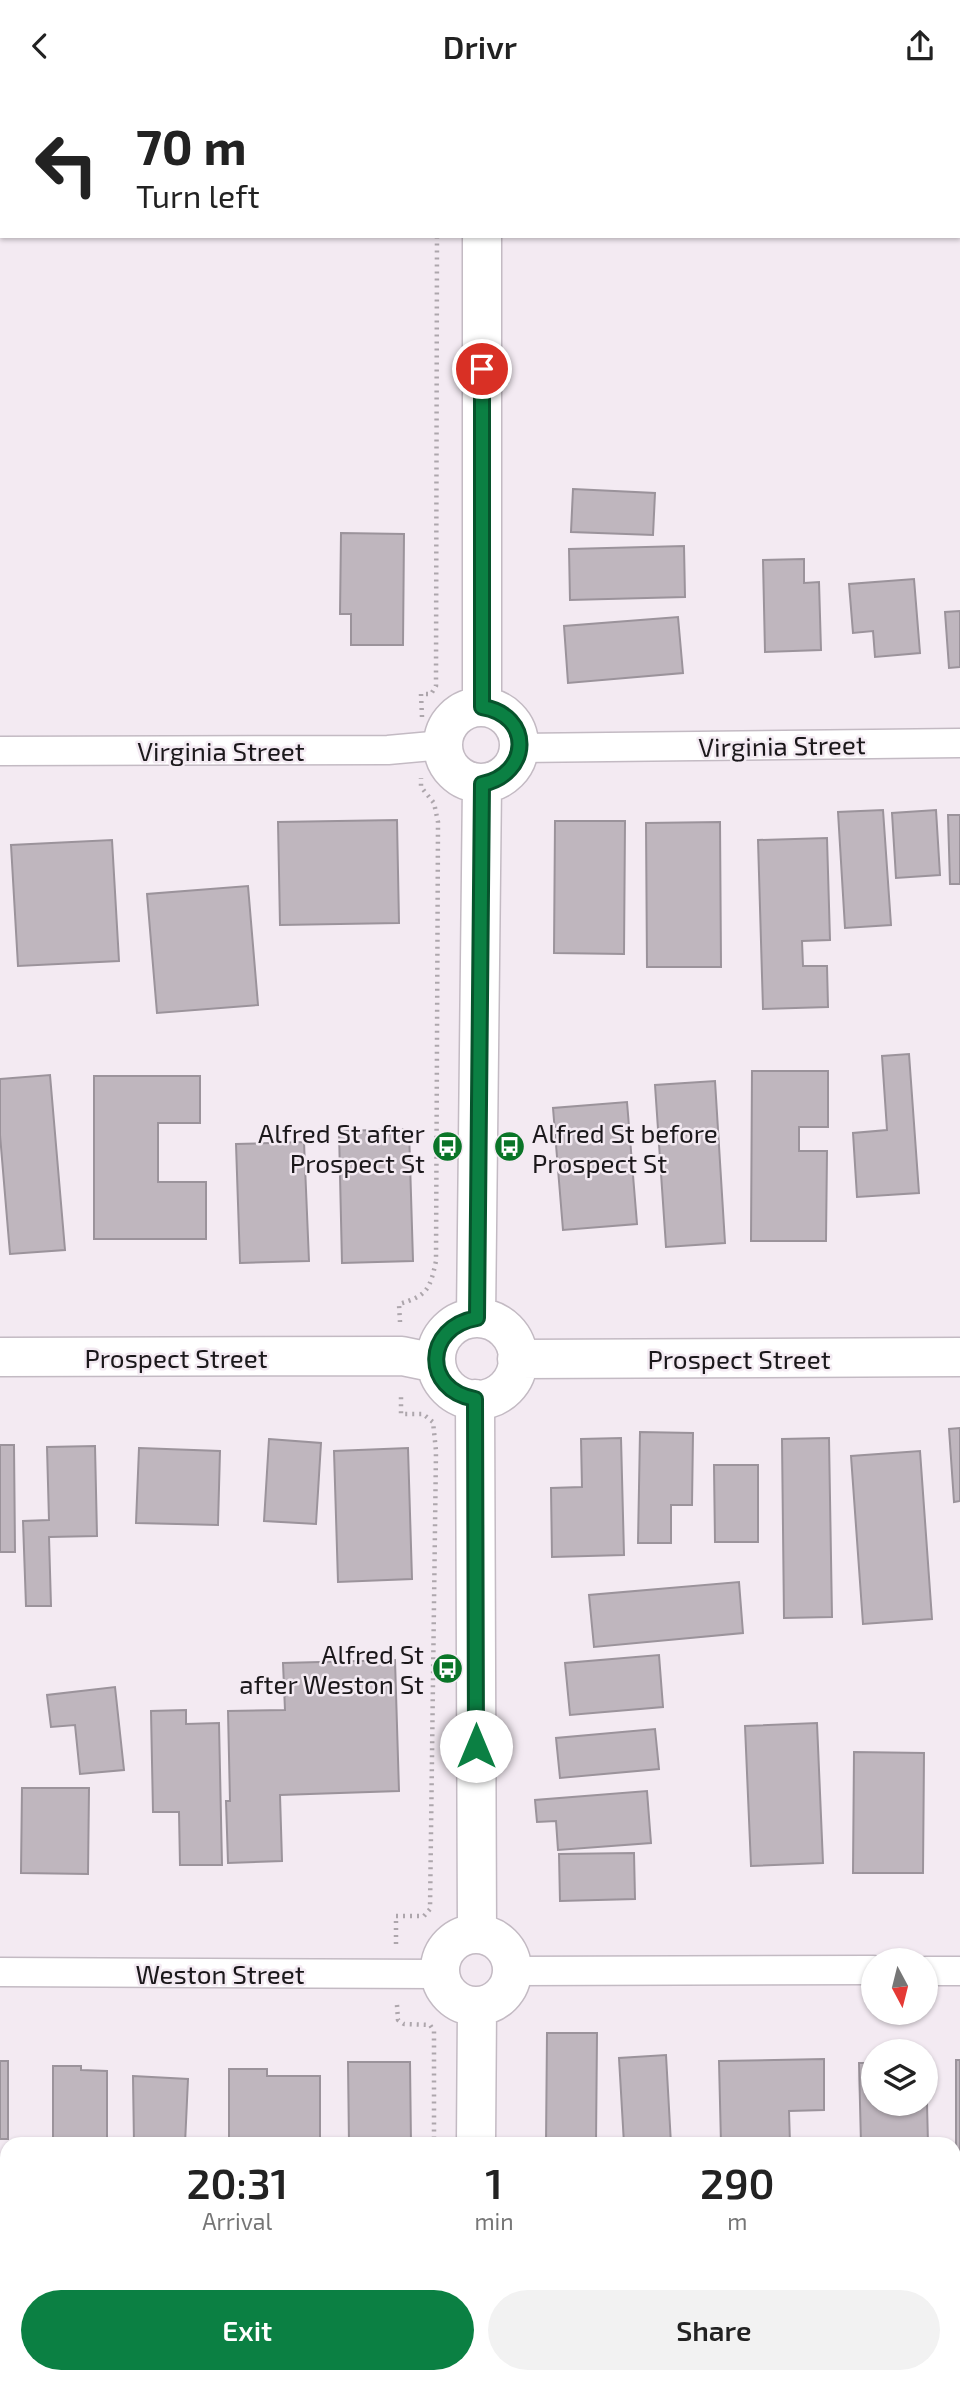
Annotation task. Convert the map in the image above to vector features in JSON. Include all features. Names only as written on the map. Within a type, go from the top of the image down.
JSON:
[{"type":"street","points":[[482,238],[482,707]]},
{"type":"street","points":[[482,707],[502,713],[516,730],[519,748],[514,765],[506,775],[495,782],[482,784],[459,777],[444,758],[432,731],[444,733],[458,714],[482,707]]},
{"type":"street","name":"Virginia Street","points":[[0,751],[388,750],[432,731]]},
{"type":"street","name":"Virginia Street","points":[[519,748],[960,743]]},
{"type":"street","points":[[477,1318],[482,784]]},
{"type":"street","points":[[477,1318],[504,1328],[513,1340],[517,1359],[513,1377],[499,1393],[475,1399],[461,1397],[450,1390],[442,1380],[436,1363],[438,1345],[445,1333],[454,1325],[477,1318]]},
{"type":"street","name":"Prospect Street","points":[[0,1357],[402,1356],[436,1363]]},
{"type":"street","name":"Prospect Street","points":[[517,1359],[960,1357]]},
{"type":"street","points":[[475,1399],[477,1934]]},
{"type":"street","points":[[477,1934],[498,1940],[511,1958],[513,1971],[507,1991],[488,2005],[477,2007],[456,2001],[442,1985],[440,1975],[440,1962],[454,1941],[465,1935],[477,1934]]},
{"type":"street","points":[[513,1971],[861,1971]]},
{"type":"street","points":[[938,1971],[960,1971]]},
{"type":"street","name":"Weston Street","points":[[0,1972],[440,1975]]},
{"type":"street","points":[[476,2137],[477,2007]]},
{"type":"path","points":[[432,731],[421,694],[431,694],[436,686],[438,238]]},
{"type":"path","points":[[400,1318],[399,1304],[419,1299],[431,1284],[436,1261],[438,823],[435,803],[421,787]]},
{"type":"path","points":[[396,1916],[424,1916],[430,1909],[436,1451],[433,1422],[423,1414],[401,1414],[401,1396]]},
{"type":"path","points":[[398,2020],[404,2024],[430,2025],[434,2031],[434,2137]]},
{"type":"building","points":[[573,489],[655,493],[653,535],[571,532]]},
{"type":"building","points":[[341,533],[404,534],[403,645],[351,645],[351,614],[340,614]]},
{"type":"building","points":[[684,546],[685,597],[570,600],[569,549]]},
{"type":"building","points":[[804,559],[804,583],[819,582],[821,650],[765,652],[763,560]]},
{"type":"building","points":[[914,579],[920,653],[875,657],[873,631],[853,633],[849,584]]},
{"type":"building","points":[[960,611],[960,667],[949,668],[945,612]]},
{"type":"building","points":[[678,617],[683,673],[568,683],[564,626]]},
{"type":"building","points":[[883,810],[891,925],[845,928],[838,812]]},
{"type":"building","points":[[936,810],[940,875],[896,878],[892,813]]},
{"type":"building","points":[[948,815],[960,815],[960,884],[950,884]]},
{"type":"building","points":[[397,820],[399,923],[280,925],[278,822]]},
{"type":"building","points":[[555,821],[625,821],[624,954],[554,953]]},
{"type":"building","points":[[720,822],[721,967],[647,967],[646,823]]},
{"type":"building","points":[[827,838],[830,940],[802,941],[803,966],[827,966],[828,1007],[763,1009],[758,840]]},
{"type":"building","points":[[112,840],[119,961],[18,966],[11,845]]},
{"type":"building","points":[[248,886],[258,1005],[157,1013],[147,894]]},
{"type":"building","points":[[909,1054],[919,1193],[857,1197],[853,1133],[887,1130],[882,1056]]},
{"type":"building","points":[[752,1071],[828,1071],[828,1127],[799,1127],[799,1151],[827,1151],[826,1241],[751,1241]]},
{"type":"building","points":[[50,1075],[65,1250],[10,1254],[0,1135],[0,1079]]},
{"type":"building","points":[[94,1076],[200,1076],[200,1123],[158,1123],[158,1182],[206,1182],[206,1239],[94,1239]]},
{"type":"building","points":[[715,1081],[725,1243],[666,1247],[655,1085]]},
{"type":"building","points":[[627,1102],[637,1224],[563,1230],[553,1108]]},
{"type":"building","points":[[409,1129],[413,1261],[342,1263],[339,1131]]},
{"type":"building","points":[[304,1142],[309,1261],[240,1263],[236,1144]]},
{"type":"building","points":[[960,1428],[960,1501],[954,1502],[949,1429]]},
{"type":"building","points":[[640,1432],[693,1433],[692,1505],[671,1505],[671,1543],[638,1543]]},
{"type":"building","points":[[621,1438],[624,1555],[552,1557],[551,1488],[582,1487],[581,1439]]},
{"type":"building","points":[[829,1438],[832,1617],[784,1618],[782,1439]]},
{"type":"building","points":[[269,1439],[321,1443],[316,1524],[264,1521]]},
{"type":"building","points":[[0,1445],[14,1445],[15,1552],[0,1552]]},
{"type":"building","points":[[95,1446],[97,1536],[49,1537],[51,1606],[26,1606],[23,1521],[49,1520],[47,1447]]},
{"type":"building","points":[[139,1448],[220,1451],[218,1525],[136,1523]]},
{"type":"building","points":[[408,1448],[412,1579],[338,1582],[334,1451]]},
{"type":"building","points":[[920,1451],[932,1619],[863,1624],[851,1456]]},
{"type":"building","points":[[714,1465],[758,1465],[758,1542],[715,1542]]},
{"type":"building","points":[[739,1582],[743,1633],[594,1647],[589,1595]]},
{"type":"building","points":[[659,1655],[663,1707],[570,1715],[565,1663]]},
{"type":"building","points":[[395,1660],[399,1791],[280,1795],[282,1861],[228,1863],[228,1711],[285,1710],[283,1663]]},
{"type":"building","points":[[115,1687],[124,1770],[80,1774],[75,1725],[51,1727],[47,1695]]},
{"type":"building","points":[[186,1710],[186,1724],[219,1723],[222,1865],[180,1865],[179,1812],[153,1812],[151,1711]]},
{"type":"building","points":[[817,1723],[823,1863],[751,1866],[745,1726]]},
{"type":"building","points":[[655,1729],[659,1769],[560,1778],[556,1738]]},
{"type":"building","points":[[854,1752],[924,1753],[923,1873],[853,1873]]},
{"type":"building","points":[[22,1788],[89,1788],[88,1874],[21,1873]]},
{"type":"building","points":[[647,1791],[651,1843],[558,1850],[556,1821],[537,1822],[535,1800]]},
{"type":"building","points":[[634,1853],[635,1899],[560,1901],[559,1854]]},
{"type":"building","points":[[547,2033],[597,2033],[596,2137],[546,2137]]},
{"type":"building","points":[[666,2055],[671,2137],[624,2137],[619,2058]]},
{"type":"building","points":[[824,2059],[824,2110],[789,2111],[790,2137],[721,2137],[719,2061]]},
{"type":"building","points":[[956,2060],[960,2060],[960,2137],[956,2137]]},
{"type":"building","points":[[0,2061],[8,2061],[8,2137],[0,2137]]},
{"type":"building","points":[[348,2062],[410,2062],[411,2137],[349,2137]]},
{"type":"building","points":[[859,2063],[861,2116],[927,2116],[928,2137],[861,2137]]},
{"type":"building","points":[[53,2066],[81,2066],[81,2070],[107,2071],[107,2137],[53,2137]]},
{"type":"building","points":[[229,2069],[267,2069],[267,2076],[320,2076],[320,2137],[229,2137]]},
{"type":"building","points":[[133,2076],[188,2079],[185,2137],[134,2137]]},
{"type":"place","name":"Alfred St after Prospect St","points":[[448,1147]]},
{"type":"place","name":"Alfred St before Prospect St","points":[[509,1147]]},
{"type":"place","name":"Alfred St after Weston St","points":[[447,1668]]},
{"type":"route","points":[[476,1746],[475,1399],[461,1397],[450,1390],[438,1372],[436,1353],[445,1333],[454,1325],[477,1318],[482,784],[495,782],[506,775],[519,753],[519,740],[510,721],[502,713],[482,707],[482,369]]}]
